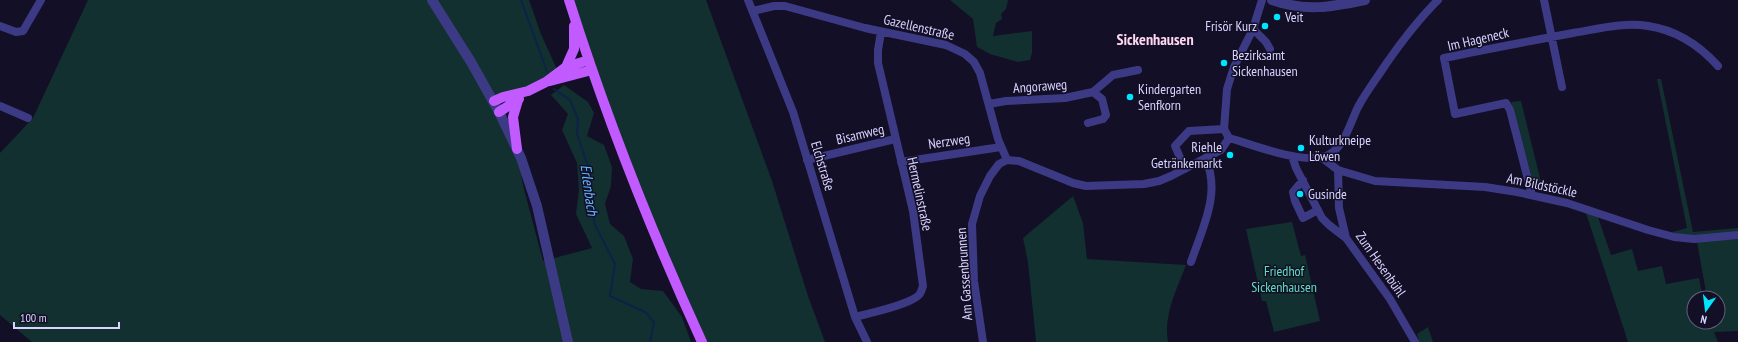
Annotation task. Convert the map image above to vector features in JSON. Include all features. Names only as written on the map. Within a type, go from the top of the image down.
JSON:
[{"type":"main road","points":[[569,0],[591,65],[648,219],[702,342]]},
{"type":"main road","points":[[567,72],[574,49],[572,10]]},
{"type":"main road","points":[[494,101],[503,97],[528,91],[567,72],[591,65]]},
{"type":"main road","points":[[499,112],[518,100],[528,91]]},
{"type":"main road","points":[[517,148],[513,117],[518,100]]},
{"type":"street","points":[[0,26],[16,32],[23,31],[41,0]]},
{"type":"street","points":[[432,0],[459,41],[494,101],[517,148],[537,206],[568,342]]},
{"type":"street","name":"Elchstraße","points":[[748,0],[791,107],[855,317],[867,342]]},
{"type":"street","points":[[1262,0],[1254,29],[1230,79],[1224,129],[1229,138],[1292,156],[1324,156],[1332,153],[1343,140],[1359,105],[1379,74],[1414,26],[1438,0]]},
{"type":"street","points":[[1272,0],[1295,7],[1309,8],[1329,7],[1365,0]]},
{"type":"street","points":[[1544,0],[1562,87]]},
{"type":"street","name":"Gazellenstraße","points":[[753,11],[774,6],[785,6],[881,32],[952,47],[965,54],[974,62],[980,73],[1000,147],[1007,160]]},
{"type":"street","points":[[1552,37],[1616,25],[1648,26],[1672,32],[1685,39],[1702,49],[1718,66]]},
{"type":"street","points":[[1254,29],[1266,42],[1270,49]]},
{"type":"street","name":"Hermelinstraße","points":[[855,317],[888,308],[914,298],[918,295],[923,286],[912,211],[878,63],[878,50],[881,32]]},
{"type":"street","name":"Im Hageneck","points":[[1532,195],[1527,170],[1508,106],[1506,103],[1455,114],[1444,58],[1552,37]]},
{"type":"street","name":"Angoraweg","points":[[989,104],[1006,101],[1066,98],[1093,92],[1113,75],[1138,70]]},
{"type":"street","points":[[1088,123],[1103,119],[1106,115],[1102,99],[1093,92]]},
{"type":"street","points":[[0,106],[28,118]]},
{"type":"street","points":[[1185,169],[1175,146],[1187,133],[1193,131],[1224,129]]},
{"type":"street","points":[[1007,160],[1019,161],[1073,183],[1091,187],[1154,183],[1185,169],[1220,150],[1229,138]]},
{"type":"street","name":"Bisamweg","points":[[807,160],[895,139]]},
{"type":"street","name":"Nerzweg","points":[[901,162],[1000,147]]},
{"type":"street","points":[[1292,156],[1293,162],[1325,222],[1346,238]]},
{"type":"street","points":[[1324,156],[1338,170]]},
{"type":"street","points":[[1191,262],[1212,197],[1210,174],[1205,158]]},
{"type":"street","name":"Am Gassenbrunnen","points":[[983,342],[974,281],[972,224],[984,187],[996,166],[1007,160]]},
{"type":"street","name":"Am Bildstöckle","points":[[1338,170],[1375,181],[1485,188],[1532,195],[1579,206],[1666,235],[1694,239],[1738,235]]},
{"type":"street","name":"Zum Hesenbühl","points":[[1338,170],[1339,208],[1346,238],[1390,300],[1415,342]]},
{"type":"street","points":[[1303,180],[1293,192],[1294,201],[1302,218],[1318,210]]},
{"type":"green space","points":[[88,0],[529,0],[541,34],[560,76],[498,99],[517,149],[523,185],[543,261],[592,248],[576,214],[579,190],[577,163],[562,130],[568,114],[551,95],[564,85],[588,102],[594,113],[587,136],[604,145],[612,167],[611,186],[605,204],[610,224],[624,236],[633,259],[630,282],[641,289],[663,291],[682,317],[691,342],[32,342],[0,315],[0,153],[33,118]]},
{"type":"green space","points":[[569,0],[706,0],[772,181],[808,296],[825,342],[702,342],[669,267]]},
{"type":"green space","points":[[950,0],[1008,0],[1006,9],[1001,14],[1002,19],[996,23],[993,36],[1032,31],[1032,53],[1030,60],[1018,62],[990,54],[977,47],[973,19]]},
{"type":"green space","points":[[1657,79],[1661,79],[1693,232],[1738,228],[1738,232],[1694,236],[1669,233],[1687,228]]},
{"type":"green space","points":[[1521,101],[1542,186],[1534,186],[1511,102]]},
{"type":"green space","points":[[1073,196],[1083,223],[1087,259],[1186,265],[1169,312],[1167,322],[1168,342],[1036,342],[1028,262],[1023,238]]},
{"type":"green space","points":[[1586,213],[1598,217],[1611,255],[1632,249],[1638,271],[1662,266],[1666,284],[1699,278],[1701,290],[1686,290],[1686,330],[1726,330],[1726,290],[1706,290],[1697,242],[1738,238],[1738,331],[1714,332],[1718,342],[1628,342]]},
{"type":"green space","name":"Friedhof Sickenhausen","points":[[1292,222],[1301,256],[1305,255],[1320,321],[1274,332],[1266,301],[1262,301],[1246,229]]},
{"type":"green space","points":[[1428,327],[1433,342],[1419,342],[1417,334]]},
{"type":"waterway","name":"Erlenbach","points":[[521,0],[547,72]]},
{"type":"waterway","name":"Erlenbach","points":[[554,89],[570,100],[578,119],[577,134],[590,172],[589,198],[595,225],[615,264],[610,296],[645,312],[654,322],[650,342]]},
{"type":"place","name":"Veit","points":[[1277,17]]},
{"type":"place","name":"Frisör Kurz","points":[[1265,26]]},
{"type":"place","name":"Bezirksamt Sickenhausen","points":[[1224,63]]},
{"type":"place","name":"Kindergarten Senfkorn","points":[[1130,97]]},
{"type":"place","name":"Kulturkneipe Löwen","points":[[1301,148]]},
{"type":"place","name":"Riehle Getränkemarkt","points":[[1230,155]]},
{"type":"place","name":"Gusinde","points":[[1300,194]]},
{"type":"district","name":"Sickenhausen","points":[[1155,39]]}]
